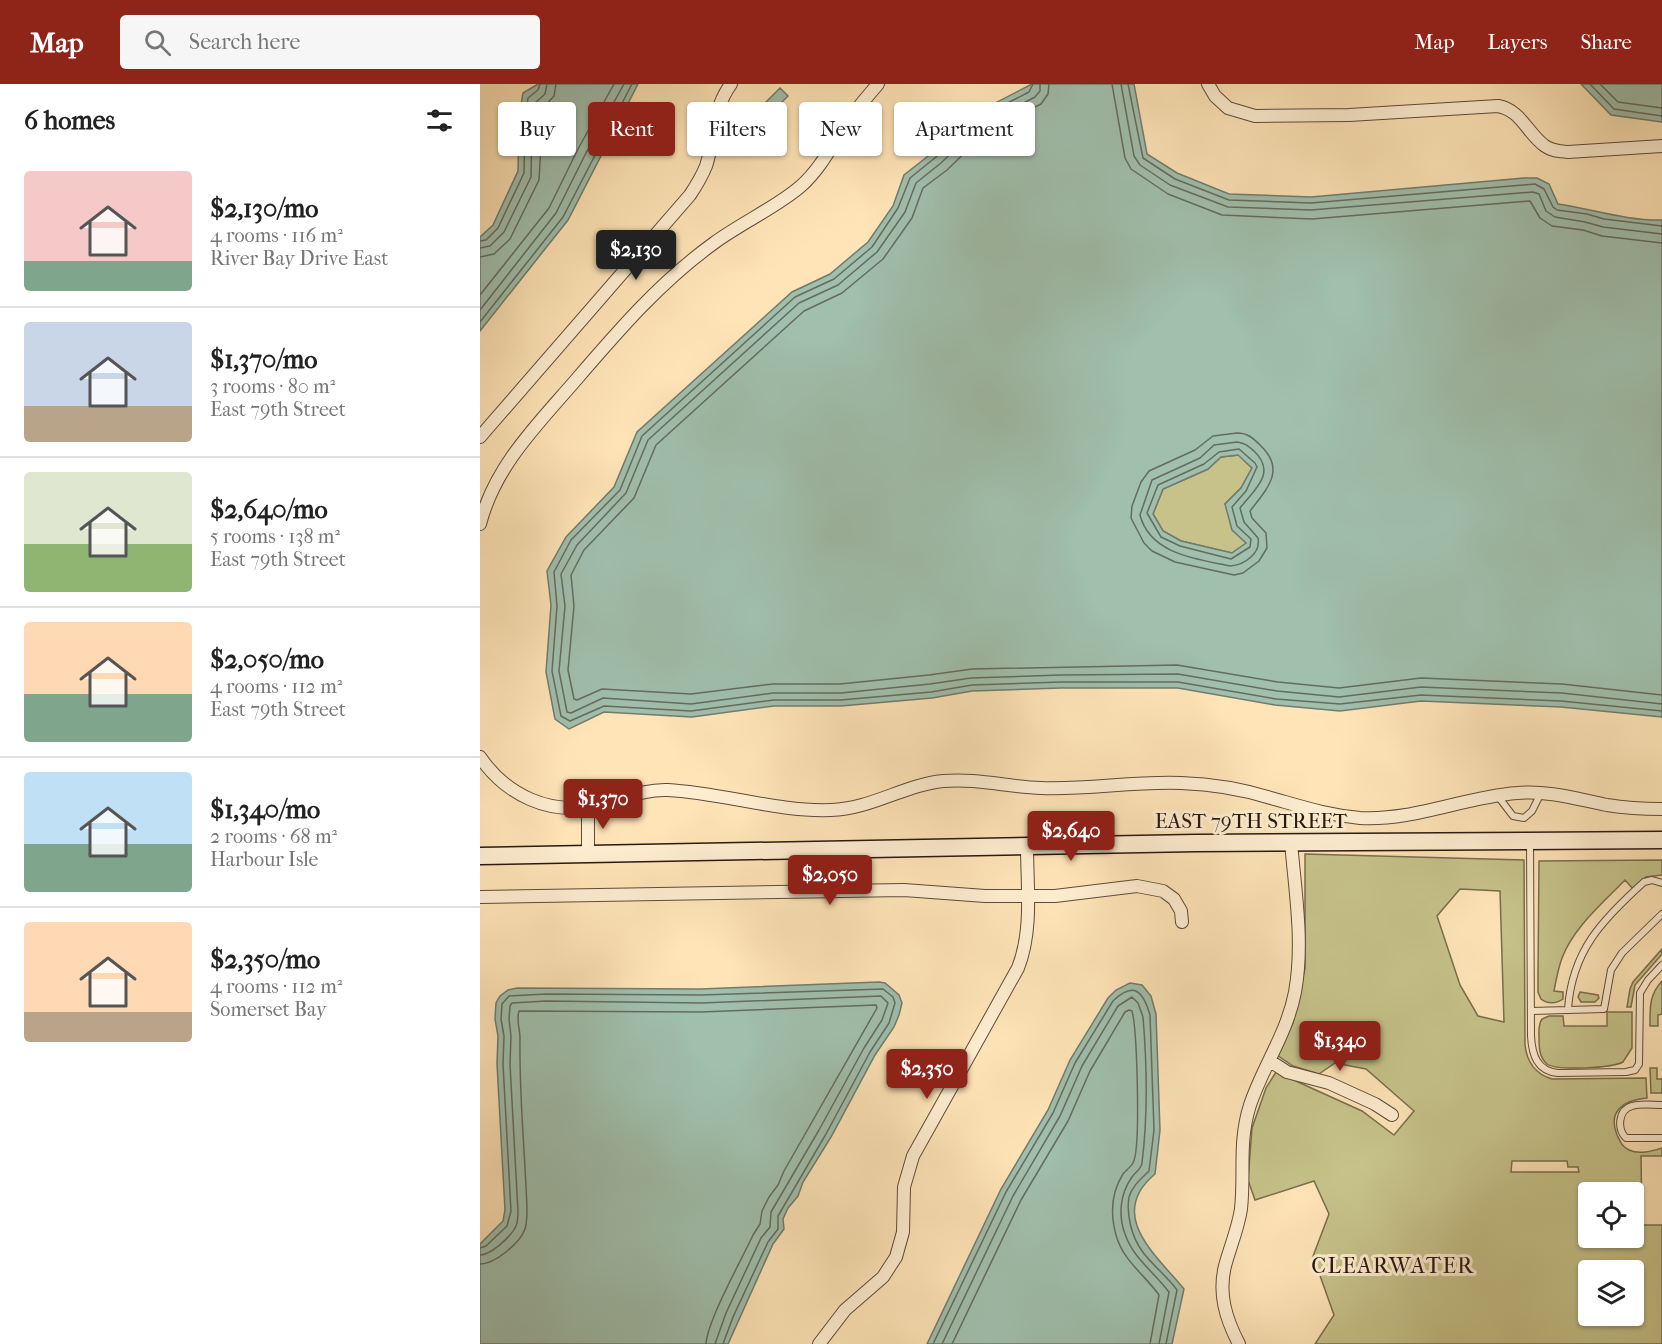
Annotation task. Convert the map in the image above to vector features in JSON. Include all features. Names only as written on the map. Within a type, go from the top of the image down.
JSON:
[{"type":"street","points":[[480,437],[690,195],[706,166],[714,122],[719,106],[731,84]]},
{"type":"street","points":[[480,524],[493,486],[513,454],[609,341],[649,298],[691,261],[726,234],[788,196],[810,177],[828,154],[853,113],[878,84]]},
{"type":"street","points":[[1208,84],[1215,96],[1228,108],[1255,116],[1349,115],[1498,106],[1512,110],[1536,138],[1554,151],[1662,146]]},
{"type":"street","points":[[480,757],[497,777],[518,794],[538,803],[565,808],[588,807],[630,795],[669,790],[696,792],[804,810],[836,810],[863,806],[915,786],[954,780],[987,781],[1040,788],[1158,783],[1214,785],[1269,797],[1311,811],[1360,818],[1399,817],[1431,811],[1475,798],[1541,793],[1616,806],[1662,808]]},
{"type":"street","points":[[588,807],[588,855]]},
{"type":"street","name":"EAST 79TH STREET","points":[[480,856],[1291,842],[1662,840]]},
{"type":"street","points":[[1239,1344],[1224,1308],[1223,1276],[1241,1210],[1241,1157],[1246,1119],[1257,1088],[1287,1022],[1297,978],[1299,944],[1291,842]]},
{"type":"street","points":[[819,1344],[845,1310],[883,1277],[896,1257],[903,1232],[903,1198],[913,1156],[1016,973],[1026,939],[1027,846]]},
{"type":"street","points":[[480,897],[904,890],[931,890],[985,896],[1055,896],[1121,887],[1152,888],[1163,891],[1174,899],[1181,910],[1182,922]]},
{"type":"street","points":[[1270,1061],[1287,1072],[1329,1083],[1375,1104],[1392,1115]]},
{"type":"lane","points":[[1497,795],[1513,816],[1524,818],[1534,808],[1541,793]]},
{"type":"lane","points":[[1530,842],[1533,1054],[1537,1062],[1550,1072],[1631,1072],[1635,1070],[1639,1064],[1640,993],[1662,965]]},
{"type":"lane","points":[[1568,1010],[1569,990],[1578,959],[1595,932],[1644,882],[1652,880],[1662,883]]},
{"type":"lane","points":[[1532,1011],[1604,1009],[1611,970],[1622,953],[1662,914]]},
{"type":"lane","points":[[1662,1105],[1633,1105],[1623,1113],[1620,1126],[1626,1138],[1662,1138]]},
{"type":"shaded area","points":[[1239,455],[1252,468],[1241,488],[1225,504],[1247,543],[1232,553],[1181,541],[1163,531],[1153,514],[1163,489],[1208,469],[1221,457]]},
{"type":"shaded area","points":[[1305,854],[1524,860],[1525,1045],[1530,1062],[1537,1071],[1552,1079],[1646,1078],[1647,1098],[1632,1101],[1620,1108],[1614,1119],[1615,1126],[1622,1144],[1629,1150],[1641,1152],[1662,1148],[1662,1156],[1641,1156],[1641,1182],[1578,1182],[1578,1248],[1644,1248],[1644,1225],[1662,1225],[1662,1344],[1315,1344],[1334,1315],[1312,1259],[1329,1214],[1314,1181],[1255,1200],[1248,1180],[1252,1128],[1266,1088],[1276,1072],[1362,1111],[1394,1135],[1414,1111],[1366,1069],[1335,1063],[1319,1074],[1293,1066],[1277,1055],[1293,1023],[1305,968]],"holes":[[[1460,889],[1500,891],[1504,1022],[1478,1016],[1460,985],[1437,916]],[[1512,1161],[1567,1161],[1568,1167],[1578,1167],[1579,1172],[1511,1172]]]},
{"type":"shaded area","points":[[1662,860],[1662,875],[1646,877],[1633,889],[1625,880],[1589,916],[1567,947],[1557,974],[1554,991],[1563,992],[1563,999],[1552,1003],[1541,999],[1538,992],[1539,861]]},
{"type":"shaded area","points":[[1662,949],[1662,954],[1635,985],[1631,1007],[1627,1007],[1633,982]]},
{"type":"shaded area","points":[[1662,981],[1662,1014],[1658,1015],[1658,1026],[1650,1026],[1652,997]]},
{"type":"shaded area","points":[[1580,992],[1598,995],[1599,998],[1595,1002],[1581,1002],[1578,997]]},
{"type":"shaded area","points":[[1607,1012],[1632,1012],[1632,1048],[1623,1062],[1608,1066],[1573,1068],[1553,1066],[1544,1061],[1539,1044],[1539,1028],[1542,1019],[1549,1016],[1563,1016],[1564,1026],[1607,1026]]},
{"type":"shaded area","points":[[1650,1068],[1657,1068],[1657,1079],[1662,1079],[1662,1093],[1651,1093]]},
{"type":"water","points":[[538,84],[638,84],[629,102],[588,102],[588,156],[601,156],[568,220],[480,331],[480,237],[493,225],[518,171],[518,156],[576,156],[576,102],[522,102],[523,93]]},
{"type":"water","points":[[1032,84],[1134,84],[1147,154],[1177,173],[1229,194],[1311,197],[1537,178],[1549,184],[1558,204],[1623,217],[1662,220],[1662,717],[1561,707],[1421,701],[1340,711],[1275,705],[1178,688],[1061,688],[972,691],[932,698],[841,706],[774,706],[692,717],[604,712],[569,729],[555,719],[546,672],[551,605],[547,571],[566,537],[614,487],[637,432],[792,292],[830,274],[868,242],[893,206],[904,175],[928,156],[1035,156],[1035,102],[997,102]],"holes":[[[1238,455],[1252,468],[1241,488],[1225,504],[1232,530],[1246,543],[1232,553],[1181,541],[1163,531],[1153,514],[1163,489],[1208,469],[1221,457]]]},
{"type":"water","points":[[1581,84],[1662,84],[1662,122],[1611,115]]},
{"type":"water","points":[[780,88],[788,96],[782,102],[766,102]]},
{"type":"water","points":[[885,983],[899,995],[902,1003],[894,1027],[875,1055],[831,1137],[803,1182],[798,1196],[788,1208],[783,1219],[784,1229],[773,1244],[728,1344],[480,1344],[480,1244],[503,1221],[505,1210],[497,1064],[498,1036],[495,1019],[496,1003],[500,996],[508,990],[517,988],[700,989]]},
{"type":"water","points":[[1130,983],[1142,985],[1151,996],[1156,1014],[1160,1130],[1155,1174],[1141,1189],[1135,1204],[1135,1219],[1150,1248],[1184,1289],[1172,1344],[927,1344],[1001,1189],[1048,1110],[1070,1060],[1108,998],[1116,990]]},
{"type":"district","name":"CLEARWATER","points":[[1393,1266]]}]
